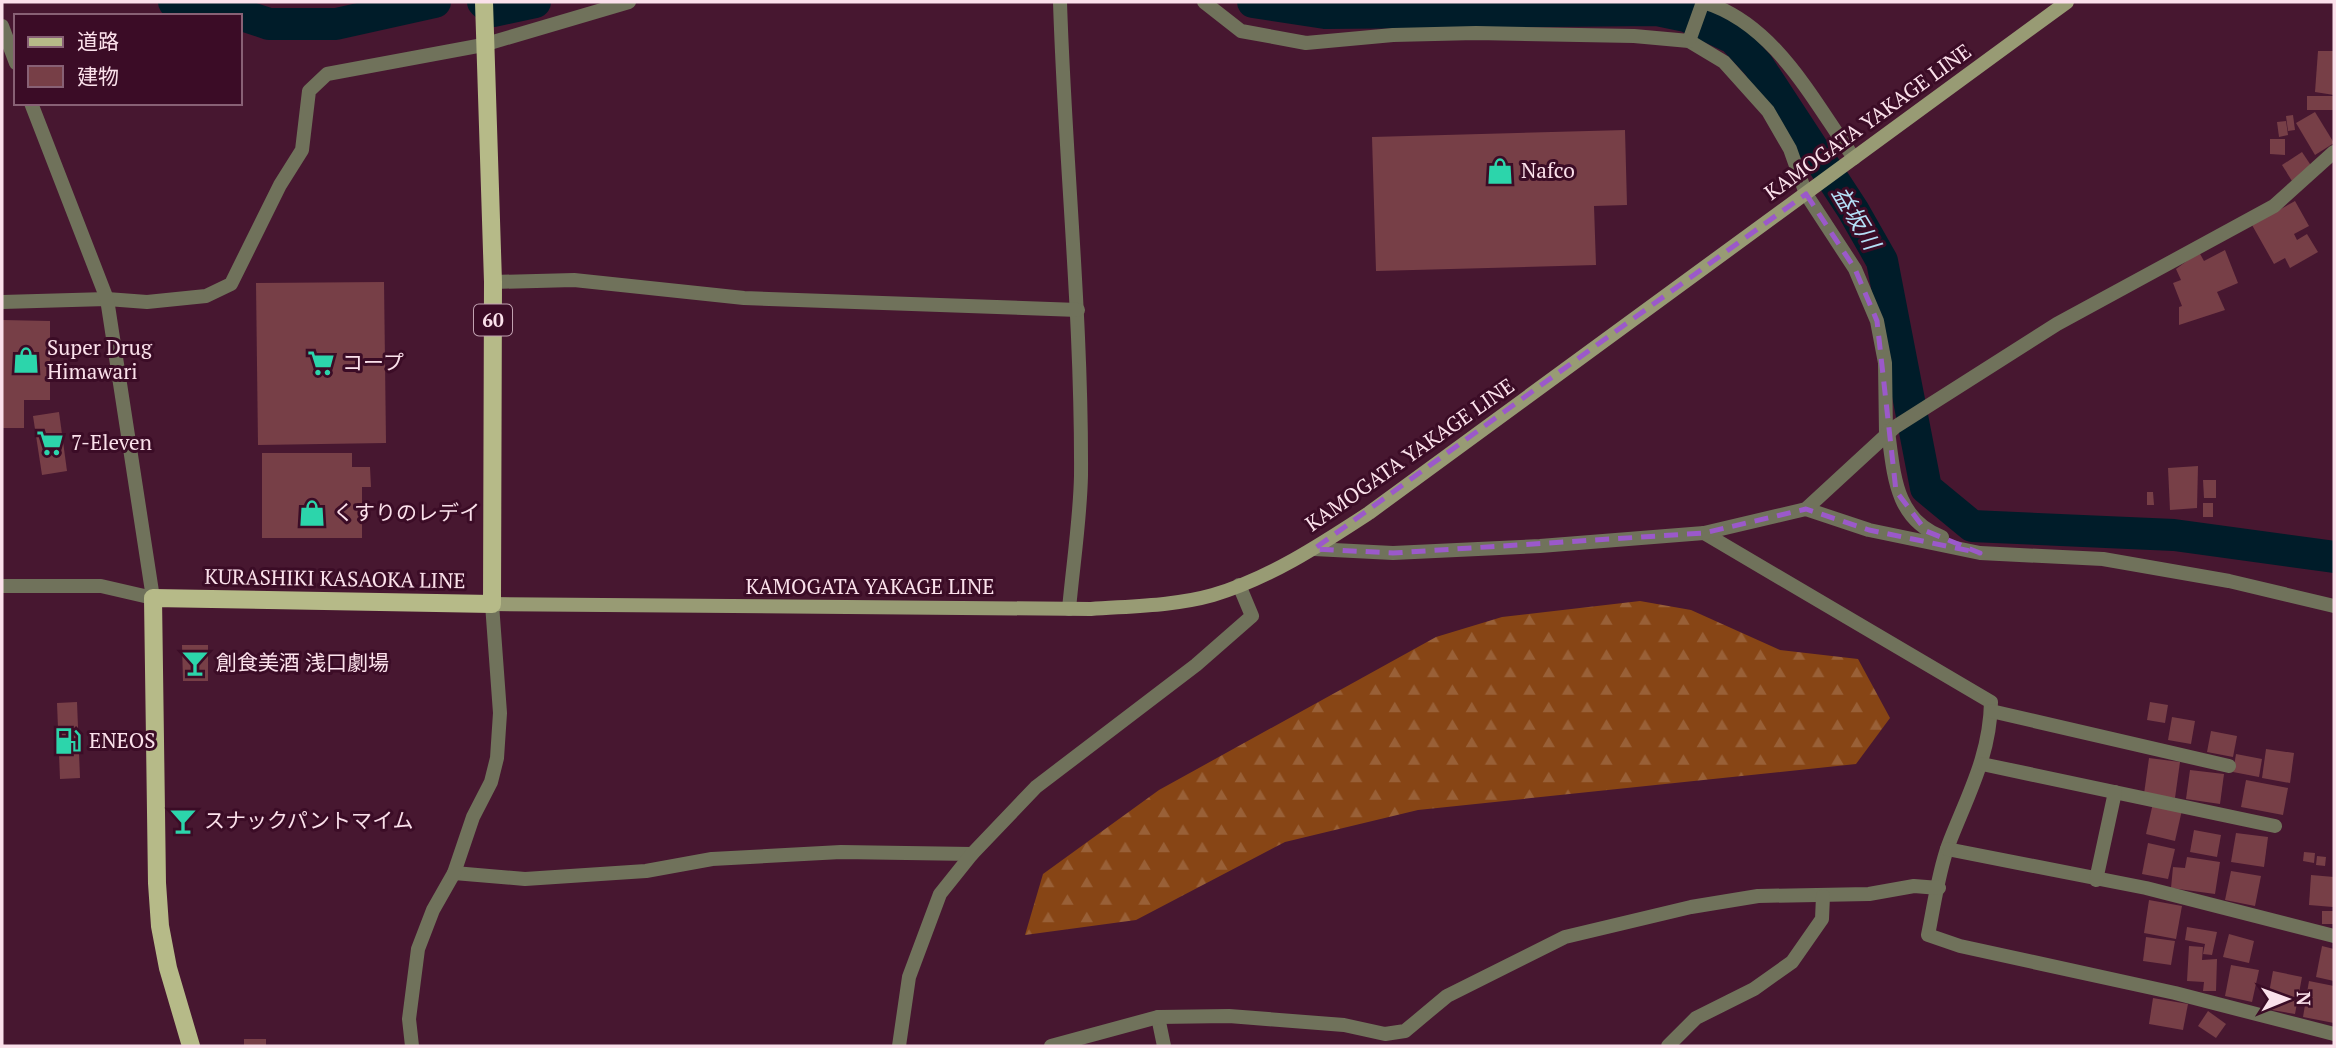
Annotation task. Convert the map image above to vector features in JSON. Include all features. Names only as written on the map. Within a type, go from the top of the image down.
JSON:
[{"type":"main road","name":"KURASHIKI KASAOKA LINE","points":[[153,598],[492,604],[492,282],[483,41],[484,2]]},
{"type":"main road","name":"KAMOGATA YAKAGE LINE","points":[[492,604],[1069,609],[1158,605],[1212,595],[1239,585],[1314,549],[1369,513],[2067,2]]},
{"type":"main road","points":[[153,598],[160,926],[191,1046]]},
{"type":"street","points":[[2,302],[107,299],[147,302],[206,296],[231,284],[280,185],[302,150],[309,91],[327,74],[483,41],[629,2]]},
{"type":"street","points":[[1060,2],[1064,130],[1078,310],[1081,479],[1069,609]]},
{"type":"street","points":[[1204,2],[1241,31],[1306,43],[1393,35],[1580,34],[1689,41],[1724,62],[1768,111],[1790,149],[1809,191],[1855,269],[1877,321],[1885,363],[1896,491],[1908,514],[1926,531],[1980,553]]},
{"type":"street","points":[[1689,41],[1703,2],[1722,7],[1763,35],[1784,59],[1854,158]]},
{"type":"street","points":[[2,26],[14,58]]},
{"type":"street","points":[[2,586],[101,586],[153,598],[107,299],[32,105]]},
{"type":"street","points":[[1314,549],[1393,553],[1540,546],[1703,533],[1806,509],[1890,430],[2057,324],[2274,206],[2334,152]]},
{"type":"street","points":[[492,282],[574,280],[744,298],[1078,310]]},
{"type":"street","points":[[1806,509],[1869,530],[1980,553],[2103,559],[2229,581],[2334,606]]},
{"type":"street","points":[[1703,533],[1991,702],[1990,735],[1982,764],[1947,849],[1928,935],[1960,946],[2175,993],[2334,1034]]},
{"type":"street","points":[[899,1046],[909,977],[940,894],[972,854],[1036,787],[1196,665],[1252,616],[1239,585]]},
{"type":"street","points":[[412,1046],[410,1019],[418,950],[433,910],[454,873],[473,817],[491,782],[497,758],[500,713],[492,604]]},
{"type":"street","points":[[1991,710],[2229,766]]},
{"type":"street","points":[[1982,764],[2275,826]]},
{"type":"street","points":[[2096,880],[2115,792]]},
{"type":"street","points":[[1947,849],[2146,888],[2334,936]]},
{"type":"street","points":[[454,873],[525,879],[646,871],[712,859],[841,852],[972,854]]},
{"type":"street","points":[[1051,1046],[1158,1017],[1229,1016],[1344,1025],[1385,1034],[1405,1031],[1447,996],[1565,937],[1690,907],[1745,899],[1869,894],[1914,886],[1939,888]]},
{"type":"street","points":[[1668,1046],[1696,1018],[1754,989],[1792,962],[1822,919],[1823,896]]},
{"type":"street","points":[[1158,1017],[1164,1046]]},
{"type":"highlighted area","points":[[1806,194],[1855,269],[1877,321],[1896,491],[1926,531],[1980,553],[1869,530],[1806,509],[1704,533],[1393,553],[1314,549]]},
{"type":"shaded area","points":[[1255,2],[1497,2],[1282,9],[1263,8]]},
{"type":"green space","points":[[1640,601],[1691,610],[1780,650],[1858,659],[1890,718],[1856,764],[1418,810],[1285,842],[1136,920],[1025,935],[1043,874],[1159,790],[1436,637],[1502,617]]},
{"type":"building","points":[[2318,51],[2334,51],[2334,95],[2315,92]]},
{"type":"building","points":[[2307,96],[2334,96],[2334,110],[2307,110]]},
{"type":"building","points":[[2315,112],[2334,143],[2315,155],[2296,123]]},
{"type":"building","points":[[2293,115],[2295,130],[2288,131],[2286,116]]},
{"type":"building","points":[[2286,121],[2288,135],[2279,137],[2277,122]]},
{"type":"building","name":"Nafco","points":[[1625,130],[1627,205],[1594,206],[1596,265],[1376,271],[1372,137]]},
{"type":"building","points":[[2270,139],[2285,139],[2285,155],[2270,154]]},
{"type":"building","points":[[2302,152],[2312,167],[2292,181],[2282,165]]},
{"type":"building","points":[[2295,201],[2309,226],[2294,234],[2297,240],[2307,234],[2318,252],[2290,268],[2285,258],[2274,264],[2252,225]]},
{"type":"building","points":[[2225,250],[2238,283],[2217,292],[2225,310],[2179,325],[2179,307],[2182,306],[2173,283],[2181,280],[2176,269],[2199,252],[2204,261]]},
{"type":"building","name":"コープ","points":[[384,282],[386,443],[258,445],[256,283]]},
{"type":"building","name":"Super Drug Himawari","points":[[2,320],[50,321],[50,400],[24,400],[24,428],[2,428]]},
{"type":"building","name":"7-Eleven","points":[[59,412],[67,471],[42,475],[33,416]]},
{"type":"building","name":"くすりのレデイ","points":[[262,453],[352,453],[352,467],[370,467],[371,487],[362,487],[362,538],[262,538]]},
{"type":"building","points":[[2198,466],[2197,508],[2170,510],[2168,468]]},
{"type":"building","points":[[2203,480],[2216,480],[2216,498],[2204,498]]},
{"type":"building","points":[[2147,492],[2153,492],[2154,505],[2147,505]]},
{"type":"building","points":[[2203,503],[2213,503],[2213,517],[2203,517]]},
{"type":"building","name":"創食美酒 浅口劇場","points":[[182,645],[208,645],[208,681],[183,681]]},
{"type":"building","name":"ENEOS","points":[[77,702],[80,778],[60,779],[57,703]]},
{"type":"building","points":[[2150,702],[2168,705],[2165,723],[2147,720]]},
{"type":"building","points":[[2172,717],[2195,721],[2191,744],[2168,740]]},
{"type":"building","points":[[2211,731],[2237,736],[2233,757],[2207,752]]},
{"type":"building","points":[[2266,749],[2294,753],[2290,783],[2262,778]]},
{"type":"building","points":[[2236,754],[2262,759],[2259,777],[2233,772]]},
{"type":"building","points":[[2149,758],[2180,762],[2175,798],[2144,794]]},
{"type":"building","points":[[2190,770],[2224,774],[2220,804],[2186,799]]},
{"type":"building","points":[[2246,780],[2288,788],[2283,815],[2241,807]]},
{"type":"building","points":[[2153,803],[2182,810],[2175,841],[2146,834]]},
{"type":"building","points":[[2194,830],[2221,835],[2217,857],[2190,852]]},
{"type":"building","points":[[2236,833],[2268,837],[2264,867],[2231,862]]},
{"type":"building","points":[[2148,843],[2175,849],[2168,879],[2142,874]]},
{"type":"building","points":[[2304,852],[2315,853],[2314,863],[2303,861]]},
{"type":"building","points":[[2317,856],[2326,857],[2325,866],[2316,865]]},
{"type":"building","points":[[2187,857],[2220,862],[2215,894],[2171,888],[2173,867],[2185,868]]},
{"type":"building","points":[[2231,871],[2261,876],[2255,906],[2225,900]]},
{"type":"building","points":[[2311,875],[2334,877],[2333,907],[2309,905]]},
{"type":"building","points":[[2149,900],[2182,906],[2176,939],[2144,933]]},
{"type":"building","points":[[2322,911],[2334,911],[2334,924],[2322,924]]},
{"type":"building","points":[[2187,927],[2217,932],[2212,955],[2203,954],[2205,944],[2185,940]]},
{"type":"building","points":[[2229,934],[2254,941],[2249,963],[2223,957]]},
{"type":"building","points":[[2146,937],[2175,941],[2171,965],[2143,961]]},
{"type":"building","points":[[2189,946],[2203,947],[2202,960],[2217,959],[2216,991],[2203,991],[2204,982],[2187,981]]},
{"type":"building","points":[[2322,946],[2334,949],[2334,981],[2316,977]]},
{"type":"building","points":[[2231,965],[2259,970],[2252,1002],[2225,996]]},
{"type":"building","points":[[2273,971],[2302,977],[2295,1014],[2266,1009]]},
{"type":"building","points":[[2309,981],[2334,986],[2334,1023],[2303,1017]]},
{"type":"building","points":[[2153,998],[2188,1004],[2183,1030],[2149,1024]]},
{"type":"building","points":[[2208,1011],[2226,1024],[2216,1038],[2198,1026]]},
{"type":"building","points":[[244,1039],[266,1039],[266,1046],[244,1046]]},
{"type":"waterway","points":[[174,2],[239,14]]},
{"type":"waterway","points":[[242,15],[269,24],[336,24],[435,2]]},
{"type":"waterway","points":[[483,2],[493,11],[535,2]]},
{"type":"waterway","name":"益坂川","points":[[1253,2],[1325,13],[1657,10],[1686,16],[1733,38],[1758,65],[1853,210],[1882,261],[1926,488],[1972,526],[2174,535],[2334,557]]},
{"type":"place","name":"Nafco","points":[[1500,171]]},
{"type":"place","name":"Super Drug Himawari","points":[[26,360]]},
{"type":"place","name":"コープ","points":[[321,363]]},
{"type":"place","name":"7-Eleven","points":[[50,443]]},
{"type":"place","name":"くすりのレデイ","points":[[312,513]]},
{"type":"place","name":"創食美酒 浅口劇場","points":[[195,663]]},
{"type":"place","name":"ENEOS","points":[[68,741]]},
{"type":"place","name":"スナックパントマイム","points":[[183,821]]}]
